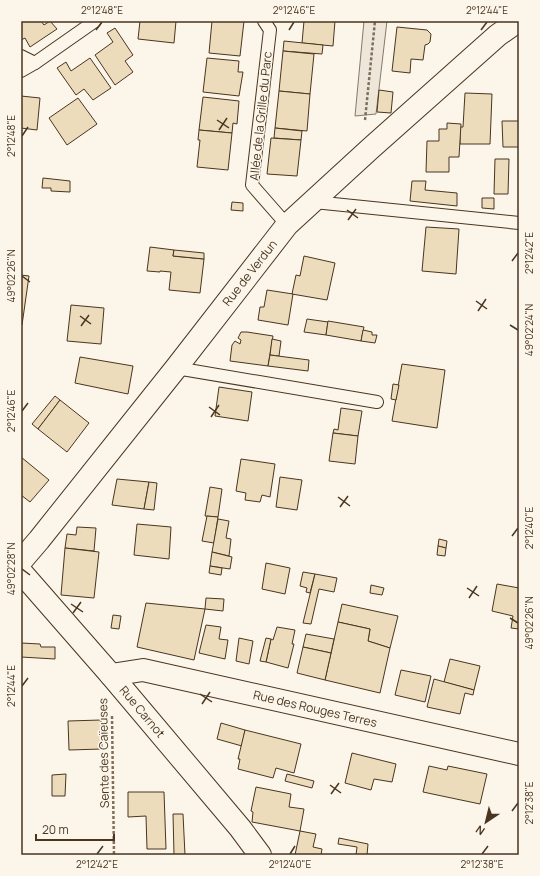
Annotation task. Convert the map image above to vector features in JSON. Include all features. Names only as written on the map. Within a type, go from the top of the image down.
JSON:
[{"type":"street","name":"Rue de Verdun","points":[[21,561],[176,368],[287,225],[314,202],[371,148],[498,36],[518,21]]},
{"type":"street","name":"Rue Carnot","points":[[21,572],[240,828],[260,855]]},
{"type":"street","name":"Rue des Rouges Terres","points":[[111,676],[143,670],[519,754]]},
{"type":"lane","points":[[21,71],[35,63],[95,21]]},
{"type":"lane","name":"Allée de la Grille du Parc","points":[[264,21],[270,30],[252,185],[287,225]]},
{"type":"lane","points":[[21,56],[35,63]]},
{"type":"lane","points":[[314,202],[519,223]]},
{"type":"lane","points":[[176,368],[377,402]]},
{"type":"path","points":[[371,148],[365,121],[375,21]]},
{"type":"path","name":"Sente des Caïeuses","points":[[112,714],[114,855]]},
{"type":"shaded area","points":[[364,21],[387,21],[376,114],[355,116]]},
{"type":"building","points":[[21,21],[41,21],[44,25],[50,21],[57,29],[30,47],[25,38],[21,40]]},
{"type":"building","points":[[140,21],[176,21],[174,43],[138,39]]},
{"type":"building","points":[[212,21],[244,21],[240,56],[209,53]]},
{"type":"building","points":[[304,21],[335,21],[333,46],[302,43]]},
{"type":"building","points":[[397,27],[427,30],[431,34],[430,42],[425,45],[423,60],[411,59],[410,73],[392,71]]},
{"type":"building","points":[[115,28],[133,55],[125,61],[133,72],[115,85],[95,55],[113,42],[107,33]]},
{"type":"building","points":[[284,41],[323,45],[322,54],[283,51]]},
{"type":"building","points":[[283,51],[314,54],[310,94],[279,91]]},
{"type":"building","points":[[90,58],[111,88],[93,100],[84,89],[76,95],[57,68],[66,62],[71,71]]},
{"type":"building","points":[[207,58],[239,61],[238,72],[243,72],[239,96],[203,92]]},
{"type":"building","points":[[379,90],[393,92],[391,113],[377,112]]},
{"type":"building","points":[[279,91],[310,94],[307,131],[275,128]]},
{"type":"building","points":[[465,93],[492,94],[490,144],[460,144],[460,127],[463,127]]},
{"type":"building","points":[[21,96],[40,98],[37,130],[21,128]]},
{"type":"building","points":[[203,97],[239,101],[237,124],[233,123],[232,133],[199,130]]},
{"type":"building","points":[[78,98],[97,124],[67,145],[49,118]]},
{"type":"building","points":[[502,121],[519,121],[519,147],[503,147]]},
{"type":"building","points":[[447,123],[461,124],[459,157],[449,157],[449,172],[426,172],[427,141],[439,141],[439,129],[447,129]]},
{"type":"building","points":[[275,128],[302,131],[301,140],[274,138]]},
{"type":"building","points":[[199,130],[232,133],[228,170],[197,167],[200,140],[198,140]]},
{"type":"building","points":[[271,138],[301,140],[297,176],[267,174]]},
{"type":"building","points":[[495,159],[509,159],[508,194],[494,194]]},
{"type":"building","points":[[43,178],[70,181],[70,192],[51,191],[51,188],[42,188]]},
{"type":"building","points":[[412,181],[426,181],[425,190],[457,193],[457,206],[410,201]]},
{"type":"building","points":[[482,198],[494,198],[494,209],[482,208]]},
{"type":"building","points":[[232,202],[243,203],[243,211],[231,210]]},
{"type":"building","points":[[426,227],[459,229],[456,274],[422,271]]},
{"type":"building","points":[[150,247],[174,250],[173,256],[204,259],[200,293],[169,290],[171,272],[147,271]]},
{"type":"building","points":[[174,250],[204,253],[204,259],[173,256]]},
{"type":"building","points":[[304,256],[335,263],[327,300],[292,294],[296,275],[300,276]]},
{"type":"building","points":[[21,275],[29,276],[22,325],[21,325]]},
{"type":"building","points":[[267,290],[293,294],[288,325],[258,320],[260,307],[264,307]]},
{"type":"building","points":[[71,305],[104,308],[101,344],[67,341]]},
{"type":"building","points":[[307,319],[328,322],[326,335],[304,332]]},
{"type":"building","points":[[328,321],[364,327],[361,341],[326,335]]},
{"type":"building","points":[[363,330],[372,332],[372,335],[377,335],[375,343],[361,341]]},
{"type":"building","points":[[241,332],[273,336],[268,366],[230,361],[232,345],[235,341],[240,344],[241,340],[238,338]]},
{"type":"building","points":[[272,339],[281,341],[279,356],[270,355]]},
{"type":"building","points":[[270,355],[309,360],[308,371],[268,366]]},
{"type":"building","points":[[80,357],[133,366],[128,394],[75,383]]},
{"type":"building","points":[[402,364],[445,370],[437,428],[392,421]]},
{"type":"building","points":[[393,384],[399,385],[396,400],[391,399]]},
{"type":"building","points":[[219,387],[252,392],[248,421],[215,416]]},
{"type":"building","points":[[55,396],[60,400],[38,429],[32,424]]},
{"type":"building","points":[[60,400],[89,423],[67,452],[38,429]]},
{"type":"building","points":[[341,408],[362,411],[358,436],[333,433],[334,429],[338,430]]},
{"type":"building","points":[[333,433],[358,436],[355,464],[329,461]]},
{"type":"building","points":[[21,457],[49,480],[30,502],[21,495]]},
{"type":"building","points":[[241,459],[275,464],[270,497],[262,495],[260,502],[245,500],[246,493],[236,491]]},
{"type":"building","points":[[280,477],[302,480],[297,510],[276,507]]},
{"type":"building","points":[[117,479],[149,482],[144,509],[112,505]]},
{"type":"building","points":[[149,482],[157,483],[154,510],[144,509]]},
{"type":"building","points":[[210,487],[222,489],[218,517],[205,516]]},
{"type":"building","points":[[207,516],[218,517],[214,543],[202,541]]},
{"type":"building","points":[[218,519],[229,521],[226,538],[231,539],[229,556],[212,552]]},
{"type":"building","points":[[137,524],[171,527],[169,559],[134,555]]},
{"type":"building","points":[[77,527],[96,528],[94,551],[65,548],[67,534],[76,535]]},
{"type":"building","points":[[439,539],[447,541],[446,548],[438,546]]},
{"type":"building","points":[[438,546],[446,548],[445,556],[437,555]]},
{"type":"building","points":[[65,548],[99,552],[94,598],[61,595]]},
{"type":"building","points":[[212,552],[232,557],[230,569],[210,566]]},
{"type":"building","points":[[266,563],[290,568],[285,594],[262,589]]},
{"type":"building","points":[[210,566],[222,568],[221,575],[209,573]]},
{"type":"building","points":[[303,572],[315,574],[310,593],[306,592],[307,588],[300,586]]},
{"type":"building","points":[[315,574],[337,578],[334,592],[319,589],[311,624],[303,623]]},
{"type":"building","points":[[497,584],[519,588],[519,629],[511,628],[513,616],[492,611]]},
{"type":"building","points":[[371,585],[384,588],[382,595],[370,593]]},
{"type":"building","points":[[206,598],[224,599],[223,611],[205,609]]},
{"type":"building","points":[[146,603],[205,609],[194,660],[137,647]]},
{"type":"building","points":[[342,604],[398,616],[390,648],[368,641],[370,629],[338,622]]},
{"type":"building","points":[[113,615],[121,616],[119,629],[111,628]]},
{"type":"building","points":[[338,622],[370,629],[368,641],[390,648],[380,693],[325,680]]},
{"type":"building","points":[[206,625],[221,627],[219,639],[228,640],[225,659],[199,653]]},
{"type":"building","points":[[277,627],[295,630],[292,644],[294,644],[288,668],[266,662],[271,639],[273,640]]},
{"type":"building","points":[[306,634],[334,639],[331,653],[303,647]]},
{"type":"building","points":[[239,638],[253,641],[249,664],[236,661]]},
{"type":"building","points":[[266,638],[271,639],[266,662],[260,661]]},
{"type":"building","points":[[21,643],[40,644],[41,647],[55,647],[55,659],[21,657]]},
{"type":"building","points":[[303,647],[331,653],[325,680],[297,673]]},
{"type":"building","points":[[450,659],[480,666],[474,690],[444,682]]},
{"type":"building","points":[[401,670],[431,676],[425,702],[395,695]]},
{"type":"building","points":[[434,679],[474,690],[473,695],[465,693],[460,714],[427,707]]},
{"type":"building","points":[[101,720],[102,749],[69,750],[68,721]]},
{"type":"building","points":[[221,723],[245,730],[242,746],[217,739]]},
{"type":"building","points":[[245,730],[301,744],[294,773],[276,768],[273,778],[238,769],[240,759],[238,759]]},
{"type":"building","points":[[352,753],[396,764],[392,782],[374,779],[371,790],[345,783]]},
{"type":"building","points":[[429,766],[447,770],[448,766],[487,774],[480,804],[423,792]]},
{"type":"building","points":[[66,774],[65,796],[52,796],[52,775]]},
{"type":"building","points":[[287,774],[314,781],[312,788],[285,781]]},
{"type":"building","points":[[256,787],[291,794],[289,807],[304,809],[300,831],[252,822],[253,812],[251,811]]},
{"type":"building","points":[[128,792],[164,792],[166,849],[147,849],[146,816],[128,817]]},
{"type":"building","points":[[173,814],[183,814],[185,855],[174,855]]},
{"type":"building","points":[[300,831],[316,834],[313,847],[322,849],[321,855],[295,855]]},
{"type":"building","points":[[339,838],[368,844],[367,855],[356,855],[357,847],[338,844]]}]
